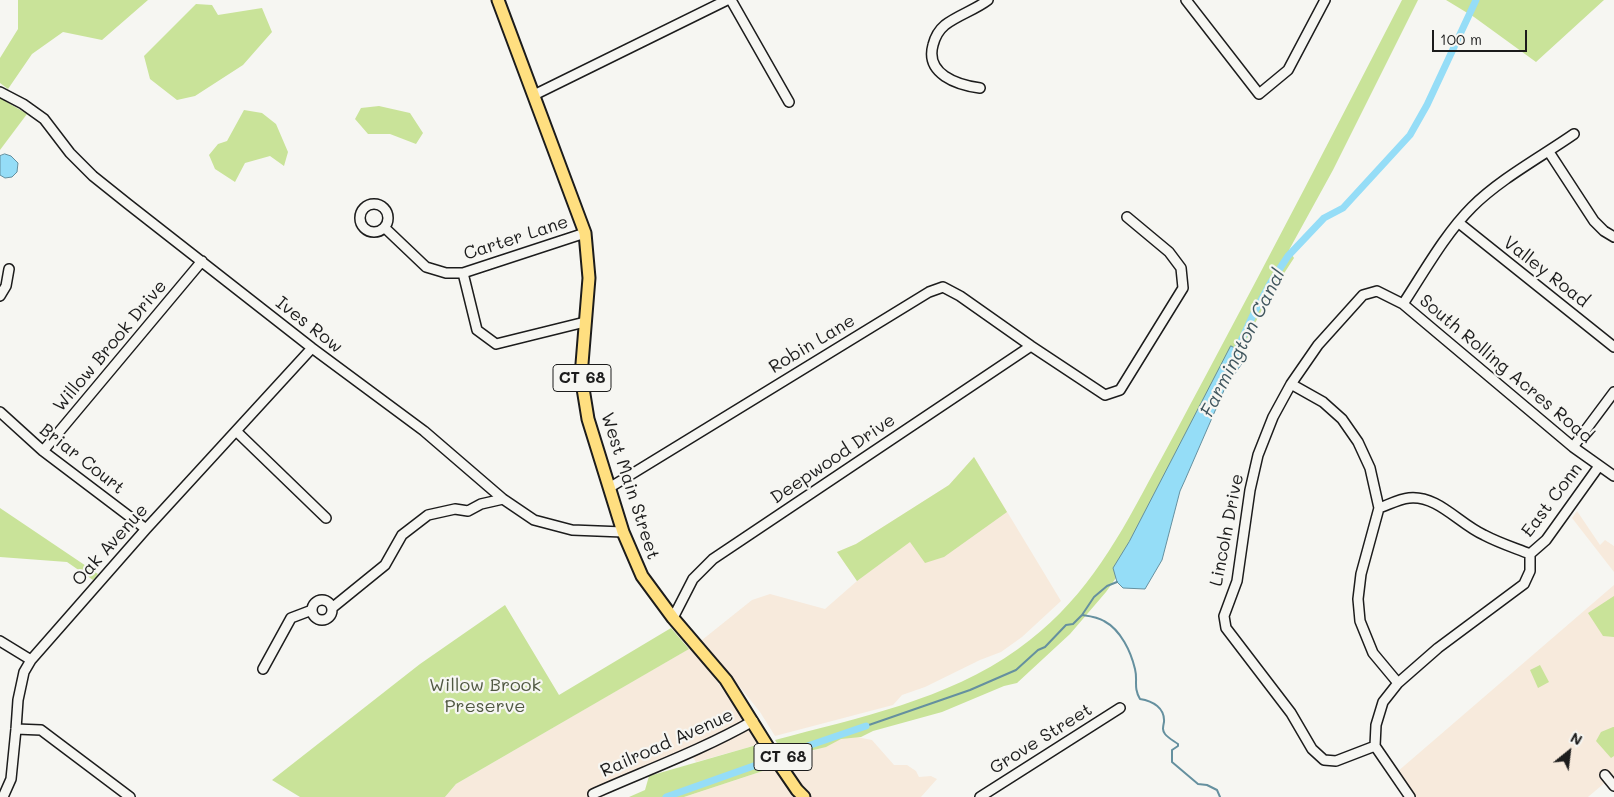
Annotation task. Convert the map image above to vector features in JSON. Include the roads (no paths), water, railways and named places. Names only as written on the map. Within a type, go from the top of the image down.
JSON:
[{"type":"main road","name":"West Main Street","points":[[501,1],[585,233],[590,278],[581,376],[588,419],[623,532],[642,576],[673,618],[726,680],[753,722],[777,748],[805,792],[805,797]]},
{"type":"street","points":[[534,95],[727,0]]},
{"type":"street","points":[[731,0],[789,102]]},
{"type":"street","points":[[1186,0],[1260,94],[1288,70],[1325,0]]},
{"type":"street","points":[[980,88],[962,86],[945,78],[934,65],[932,51],[935,37],[944,26],[983,2]]},
{"type":"street","name":"Ives Row","points":[[0,92],[24,104],[44,119],[70,153],[93,176],[312,348],[424,431],[503,499],[534,520],[572,530],[623,532]]},
{"type":"street","points":[[1403,304],[1434,256],[1472,208],[1498,186],[1574,134]]},
{"type":"street","points":[[1549,152],[1594,221],[1604,231],[1614,237]]},
{"type":"street","points":[[1031,346],[1105,395],[1120,390],[1183,288],[1181,268],[1169,252],[1127,217]]},
{"type":"street","name":"Valley Road","points":[[1459,223],[1614,347]]},
{"type":"street","name":"Carter Lane","points":[[385,228],[426,267],[446,273],[463,273],[585,233]]},
{"type":"street","name":"Willow Brook Drive","points":[[43,451],[202,261]]},
{"type":"street","points":[[0,296],[6,286],[10,268]]},
{"type":"street","points":[[463,273],[477,330],[496,344],[585,322]]},
{"type":"street","name":"Robin Lane","points":[[609,488],[929,292],[943,287],[960,296],[1031,346]]},
{"type":"street","name":"Lincoln Drive","points":[[1375,746],[1336,760],[1324,760],[1312,749],[1291,713],[1226,628],[1224,616],[1237,580],[1250,490],[1258,455],[1273,417],[1291,384],[1318,345],[1363,295],[1377,291],[1403,304]]},
{"type":"street","name":"South Rolling Acres Road","points":[[1403,304],[1573,447],[1614,476]]},
{"type":"street","name":"Deepwood Drive","points":[[673,618],[693,579],[713,559],[1031,346]]},
{"type":"street","name":"Oak Avenue","points":[[3,797],[11,779],[18,700],[24,672],[31,660],[146,529],[312,348]]},
{"type":"street","points":[[1291,384],[1323,402],[1342,419],[1358,442],[1370,468],[1379,508],[1361,574],[1358,599],[1360,621],[1373,653],[1398,683]]},
{"type":"street","points":[[1573,447],[1614,392]]},
{"type":"street","name":"Briar Court","points":[[0,412],[43,451],[146,529]]},
{"type":"street","points":[[236,431],[326,518]]},
{"type":"street","name":"East Conn","points":[[1530,554],[1546,540],[1599,466]]},
{"type":"street","points":[[1379,508],[1408,498],[1427,500],[1441,506],[1483,535],[1530,554],[1530,571],[1524,584],[1438,648],[1398,683],[1383,702],[1376,725],[1375,746],[1410,797]]},
{"type":"street","points":[[312,610],[316,618],[322,620],[330,616],[332,608],[385,565],[402,535],[428,515],[455,509],[468,511],[481,504],[503,499]]},
{"type":"street","points":[[263,669],[291,618],[312,610],[315,604],[323,600],[329,603],[332,608]]},
{"type":"street","points":[[0,641],[31,660]]},
{"type":"street","name":"Grove Street","points":[[980,797],[1120,708]]},
{"type":"street","name":"Railroad Avenue","points":[[593,794],[707,746],[753,722]]},
{"type":"street","points":[[16,729],[41,730],[130,797]]},
{"type":"street","points":[[1605,775],[1614,786]]},
{"type":"water","points":[[5,154],[11,156],[18,163],[17,172],[12,177],[5,178],[0,175],[0,156]]},
{"type":"water","points":[[1231,346],[1242,352],[1243,362],[1225,388],[1180,491],[1162,560],[1145,589],[1123,588],[1117,582],[1113,568],[1129,542]]},
{"type":"waterway","name":"Farmington Canal","points":[[1234,356],[1254,313],[1288,256],[1324,218],[1343,208],[1410,135],[1427,105],[1476,0]]},
{"type":"waterway","points":[[866,726],[970,690],[1016,670],[1038,650],[1045,647],[1066,625],[1073,624],[1082,615],[1094,597],[1107,586],[1117,582]]},
{"type":"waterway","points":[[1082,615],[1102,620],[1110,625],[1120,636],[1133,662],[1140,699],[1154,703],[1160,709],[1164,717],[1164,733],[1178,744],[1172,750],[1172,762],[1198,784],[1207,785],[1217,790],[1220,797]]},
{"type":"waterway","name":"Farmington Canal","points":[[793,751],[866,726]]},
{"type":"waterway","name":"Farmington Canal","points":[[666,797],[762,763]]},
{"type":"park label","name":"Willow Brook Preserve","points":[[485,695]]}]
